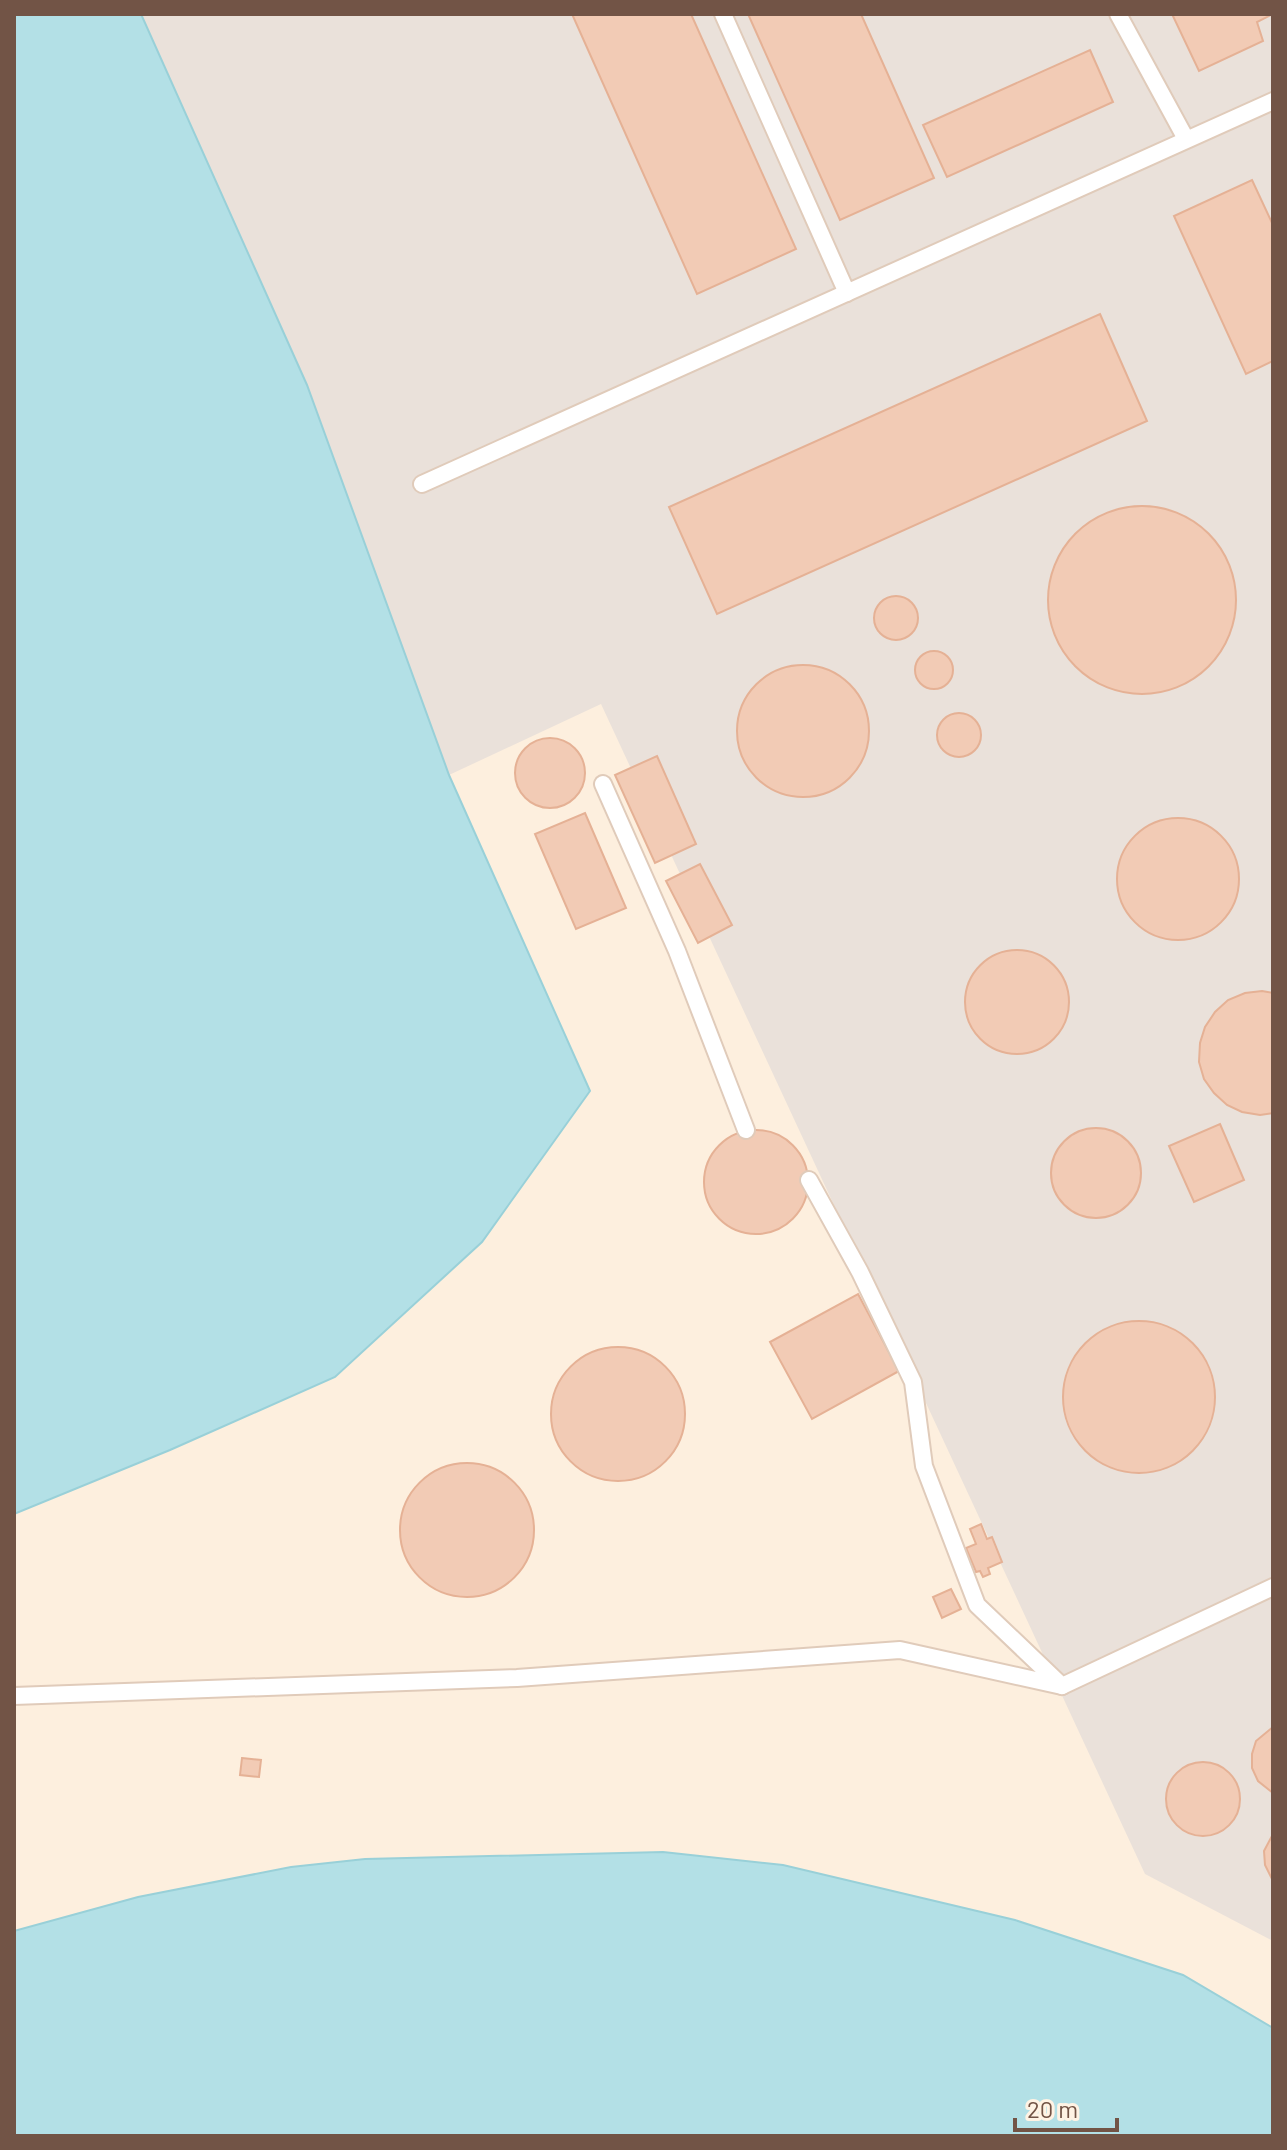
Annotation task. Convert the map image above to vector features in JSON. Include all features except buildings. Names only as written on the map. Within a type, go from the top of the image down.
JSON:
[{"type":"lane","points":[[723,14],[847,293]]},
{"type":"lane","points":[[1118,14],[1186,139]]},
{"type":"lane","points":[[422,484],[1273,101]]},
{"type":"lane","points":[[603,784],[677,951],[746,1130]]},
{"type":"lane","points":[[809,1180],[860,1272],[913,1382],[924,1466],[977,1605],[1062,1686]]},
{"type":"lane","points":[[14,1696],[517,1678],[900,1650],[1062,1686],[1273,1587]]},
{"type":"shaded area","points":[[141,14],[1273,14],[1273,1941],[1145,1874],[601,704],[449,775],[307,385]]},
{"type":"water","points":[[14,14],[141,14],[307,385],[449,775],[590,1091],[482,1242],[335,1377],[14,1514]]},
{"type":"water","points":[[663,1852],[783,1865],[1015,1920],[1183,1975],[1273,2028],[1273,2136],[14,2136],[14,1931],[138,1897],[291,1867],[365,1859]]}]
